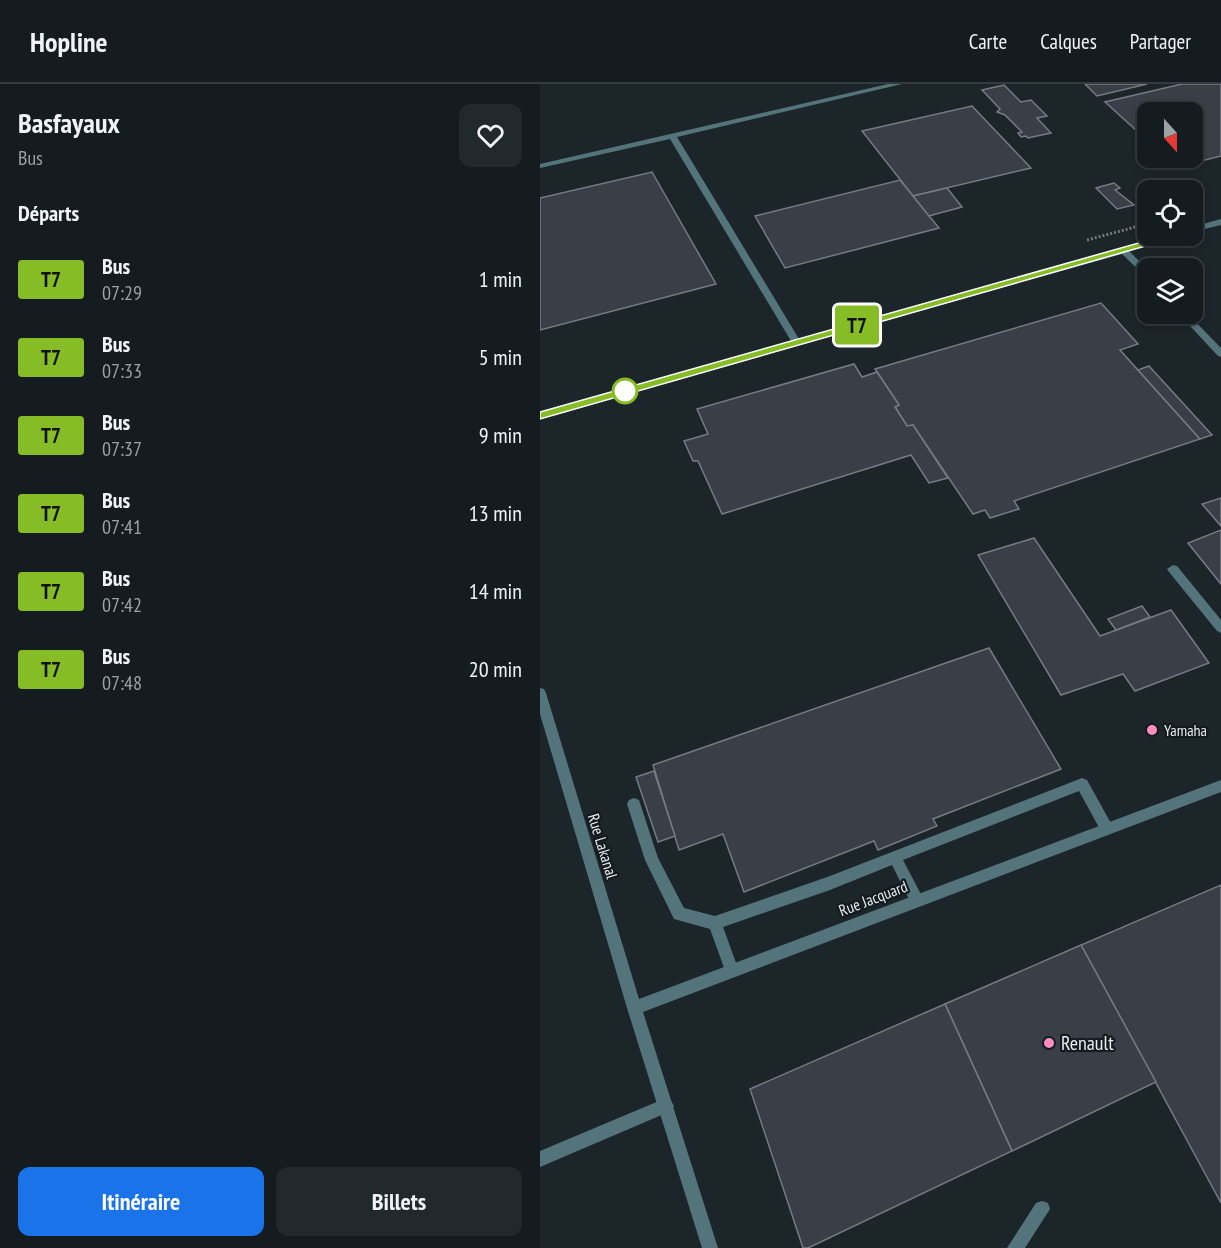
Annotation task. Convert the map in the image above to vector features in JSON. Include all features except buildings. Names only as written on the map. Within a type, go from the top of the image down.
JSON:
[{"type":"street","points":[[540,166],[897,84]]},
{"type":"street","points":[[672,136],[796,342]]},
{"type":"street","points":[[1203,227],[1221,222]]},
{"type":"street","points":[[540,415],[1138,246]]},
{"type":"street","points":[[1123,250],[1137,265]]},
{"type":"street","points":[[1192,324],[1221,354]]},
{"type":"street","points":[[1173,569],[1221,628]]},
{"type":"street","name":"Rue Lakanal","points":[[540,693],[634,1008]]},
{"type":"street","points":[[634,804],[652,860],[679,914],[715,923],[830,883],[1082,784],[1107,829]]},
{"type":"street","name":"Rue Jacquard","points":[[634,1008],[1221,786]]},
{"type":"street","points":[[895,858],[917,900]]},
{"type":"street","points":[[715,923],[732,971]]},
{"type":"street","points":[[634,1008],[710,1248]]},
{"type":"street","points":[[540,1159],[666,1106]]},
{"type":"street","points":[[1015,1248],[1042,1209]]},
{"type":"path","points":[[1087,240],[1137,227]]},
{"type":"bus line","name":"T7","points":[[540,415],[1139,246]]},
{"type":"place","name":"Yamaha","points":[[1152,730]]},
{"type":"place","name":"Renault","points":[[1049,1043]]}]
